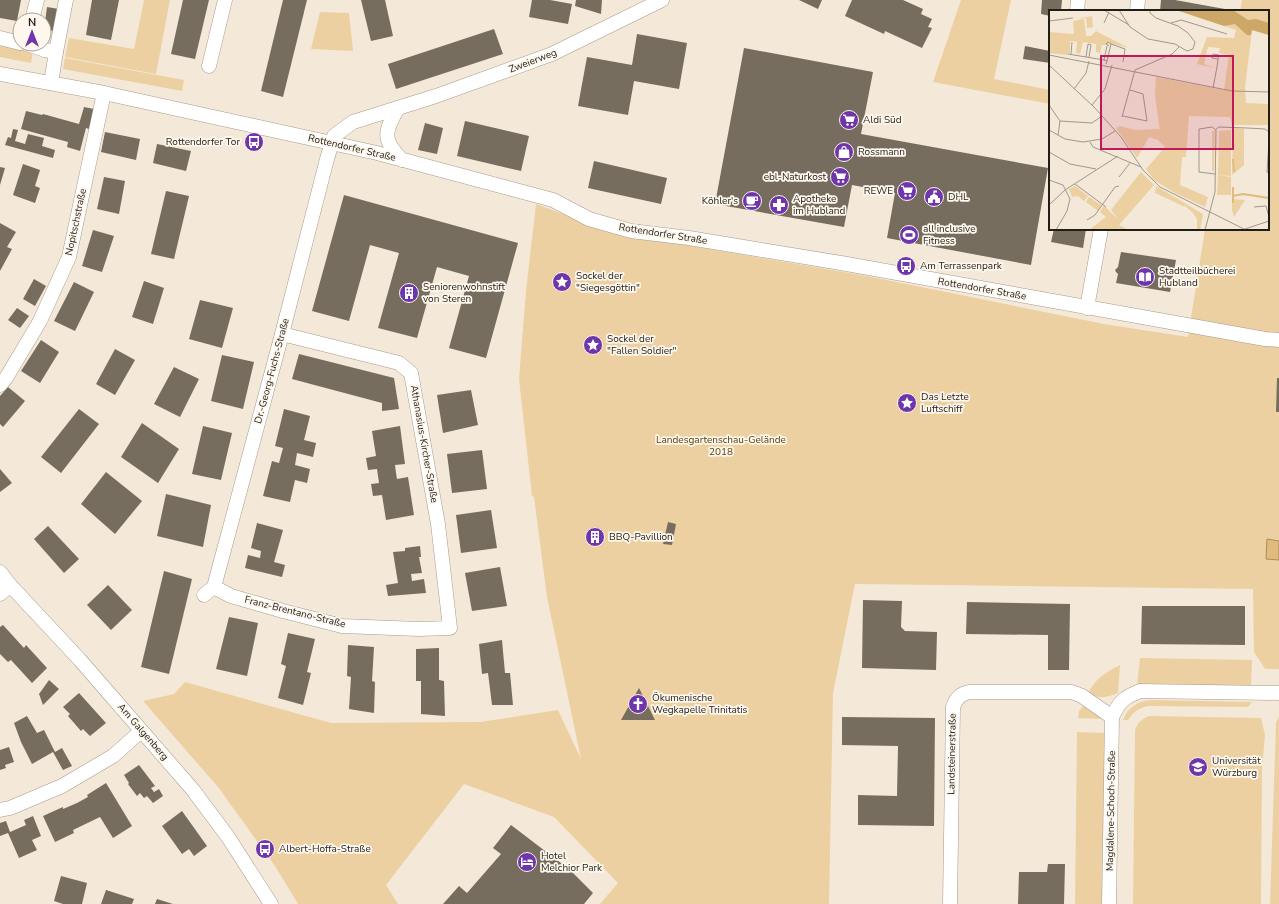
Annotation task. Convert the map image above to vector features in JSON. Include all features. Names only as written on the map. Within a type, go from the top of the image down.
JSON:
[{"type":"street","points":[[34,12],[37,0]]},
{"type":"street","points":[[51,83],[66,0]]},
{"type":"street","points":[[209,66],[225,0]]},
{"type":"street","name":"Zweierweg","points":[[331,144],[334,136],[353,122],[398,108],[552,54],[662,0]]},
{"type":"street","points":[[1077,10],[1078,0]]},
{"type":"street","points":[[1137,10],[1138,0]]},
{"type":"street","points":[[0,38],[12,40]]},
{"type":"street","points":[[52,51],[56,52]]},
{"type":"street","name":"Rottendorfer Straße","points":[[0,74],[104,93],[402,160],[553,200],[589,219],[631,230],[833,262],[1265,340],[1279,340]]},
{"type":"street","name":"Nopitschstraße","points":[[0,385],[6,378],[40,321],[69,257],[104,93]]},
{"type":"street","points":[[398,108],[387,130],[388,142],[402,160]]},
{"type":"street","name":"Dr.-Georg-Fuchs-Straße","points":[[209,591],[282,334],[331,144]]},
{"type":"street","points":[[1087,308],[1101,230]]},
{"type":"street","name":"Athanasius-Kircher-Straße","points":[[282,334],[399,363],[411,373],[438,524],[450,628]]},
{"type":"street","name":"Am Galgenberg","points":[[0,572],[5,590],[80,660],[193,790],[228,837],[271,904]]},
{"type":"street","name":"Franz-Brentano-Straße","points":[[209,591],[342,626],[419,629],[450,628]]},
{"type":"street","points":[[1112,717],[1118,705],[1127,696],[1140,691],[1279,693]]},
{"type":"street","name":"Landsteinerstraße","points":[[950,904],[952,707],[955,700],[962,694],[970,692],[1072,692],[1082,696],[1112,717]]},
{"type":"street","name":"Magdalene-Schoch-Straße","points":[[1109,904],[1112,717]]},
{"type":"street","points":[[0,810],[10,808],[62,786],[113,756],[141,732]]},
{"type":"green space","points":[[144,0],[170,0],[156,74],[65,57],[69,38],[134,49]]},
{"type":"green space","points":[[961,0],[1011,0],[994,79],[1049,90],[1049,104],[933,82]]},
{"type":"green space","name":"Landesgartenschau-Gelände 2018","points":[[1242,0],[1279,0],[1279,669],[1265,669],[1254,652],[1253,589],[855,584],[833,693],[829,904],[600,904],[618,883],[554,817],[464,784],[386,885],[398,904],[298,904],[275,866],[218,787],[143,701],[174,694],[185,682],[331,723],[480,722],[558,710],[581,759],[547,597],[534,497],[532,496],[519,379],[526,291],[536,204],[603,229],[668,242],[867,276],[1104,324],[1188,337],[1205,230],[1269,230],[1269,10],[1240,10]]},
{"type":"green space","points":[[320,12],[349,13],[353,51],[311,49]]},
{"type":"green space","points":[[0,45],[12,47],[12,52],[33,52],[31,63],[0,57]]},
{"type":"green space","points":[[65,58],[184,80],[182,91],[63,69]]},
{"type":"green space","points":[[1140,658],[1252,660],[1251,687],[1137,685]]},
{"type":"green space","points":[[1120,665],[1118,693],[1103,697],[1088,693],[1101,676]]},
{"type":"green space","points":[[1152,700],[1252,702],[1248,707],[1148,706],[1136,711],[1128,720],[1123,720],[1131,708],[1138,703]]},
{"type":"green space","points":[[1083,706],[1097,714],[1101,719],[1078,718],[1079,711]]},
{"type":"green space","name":"Universität Würzburg","points":[[1149,716],[1261,718],[1265,735],[1262,769],[1261,904],[1133,904],[1135,730],[1140,721]]},
{"type":"green space","points":[[1279,716],[1279,904],[1270,904],[1276,723]]},
{"type":"green space","points":[[1077,732],[1105,733],[1102,904],[1075,904]]},
{"type":"shaded area","points":[[1267,539],[1279,541],[1279,560],[1266,559]]},
{"type":"building","points":[[0,0],[21,0],[19,12],[12,12],[12,20],[0,18]]},
{"type":"building","points":[[92,0],[119,0],[111,40],[86,35]]},
{"type":"building","points":[[183,0],[209,0],[195,59],[171,54]]},
{"type":"building","points":[[283,0],[307,0],[283,97],[261,91]]},
{"type":"building","points":[[361,0],[385,0],[393,36],[371,41]]},
{"type":"building","points":[[532,0],[550,0],[572,4],[568,24],[529,17]]},
{"type":"building","points":[[576,0],[602,0],[601,14],[575,6]]},
{"type":"building","points":[[799,0],[822,0],[818,9]]},
{"type":"building","points":[[852,0],[903,0],[923,9],[921,14],[932,19],[928,27],[932,28],[922,48],[885,31],[884,34],[845,16]]},
{"type":"building","points":[[1042,0],[1062,0],[1061,10],[1049,10],[1049,16],[1041,14]]},
{"type":"building","points":[[1161,0],[1175,0],[1230,10],[1160,10]]},
{"type":"building","points":[[47,7],[59,9],[55,31],[52,31],[52,12],[46,12]]},
{"type":"building","points":[[494,29],[503,54],[396,89],[388,64]]},
{"type":"building","points":[[637,34],[687,43],[679,89],[634,81],[628,115],[578,106],[587,57],[632,65]]},
{"type":"building","points":[[1025,46],[1049,51],[1049,63],[1023,59]]},
{"type":"building","points":[[744,48],[873,72],[861,134],[1048,168],[1031,265],[887,238],[895,193],[852,185],[844,227],[715,204]]},
{"type":"building","points":[[84,107],[94,109],[89,129],[86,128],[80,151],[67,147],[68,142],[21,129],[26,111],[79,124]]},
{"type":"building","points":[[465,121],[529,136],[521,171],[457,156]]},
{"type":"building","points":[[425,123],[443,128],[437,154],[418,150]]},
{"type":"building","points":[[13,129],[18,130],[15,141],[25,144],[28,134],[44,138],[42,146],[55,150],[53,158],[5,145],[8,137],[11,138]]},
{"type":"building","points":[[105,132],[140,139],[136,160],[101,152]]},
{"type":"building","points":[[157,144],[191,151],[186,171],[153,163]]},
{"type":"building","points":[[594,161],[667,178],[661,204],[588,188]]},
{"type":"building","points":[[23,164],[40,170],[35,186],[40,188],[35,203],[13,195]]},
{"type":"building","points":[[0,167],[5,168],[0,185]]},
{"type":"building","points":[[104,177],[125,181],[119,214],[97,209]]},
{"type":"building","points":[[166,191],[189,196],[174,259],[151,254]]},
{"type":"building","name":"Seniorenwohnstift von Steren","points":[[344,195],[518,243],[486,358],[449,348],[469,276],[437,267],[417,338],[378,328],[399,253],[370,245],[349,321],[312,311]]},
{"type":"building","points":[[0,223],[16,232],[7,247],[12,249],[0,271]]},
{"type":"building","points":[[93,230],[114,236],[102,272],[82,266]]},
{"type":"building","points":[[1054,230],[1086,230],[1083,248],[1051,242]]},
{"type":"building","points":[[1121,252],[1176,260],[1170,292],[1116,283],[1118,274],[1115,270],[1118,267]]},
{"type":"building","points":[[34,279],[46,286],[35,306],[23,299]]},
{"type":"building","points":[[144,281],[164,288],[153,324],[132,317]]},
{"type":"building","points":[[74,282],[94,292],[75,331],[54,321]]},
{"type":"building","points":[[200,300],[233,308],[222,348],[189,339]]},
{"type":"building","points":[[17,308],[29,316],[20,328],[8,320]]},
{"type":"building","points":[[41,340],[59,352],[40,383],[21,371]]},
{"type":"building","points":[[115,349],[135,360],[115,395],[96,384]]},
{"type":"building","points":[[299,354],[394,378],[399,409],[382,411],[382,403],[292,379]]},
{"type":"building","points":[[222,355],[254,362],[243,409],[211,401]]},
{"type":"building","points":[[174,367],[199,379],[180,417],[154,404]]},
{"type":"building","points":[[1277,378],[1279,378],[1279,412],[1276,412]]},
{"type":"building","points":[[8,387],[25,401],[3,427],[0,424],[0,396]]},
{"type":"building","points":[[471,390],[478,425],[443,433],[437,395]]},
{"type":"building","points":[[79,409],[99,424],[61,473],[41,457]]},
{"type":"building","points":[[284,409],[310,416],[304,440],[316,443],[313,457],[297,453],[295,465],[310,469],[307,483],[295,480],[290,502],[263,496],[272,461],[279,463],[283,448],[275,446]]},
{"type":"building","points":[[142,423],[179,449],[158,483],[121,457]]},
{"type":"building","points":[[203,426],[232,433],[221,480],[192,474]]},
{"type":"building","points":[[400,426],[405,464],[395,465],[396,473],[397,479],[408,477],[414,515],[386,520],[382,495],[373,496],[371,484],[379,483],[377,469],[368,470],[366,458],[376,456],[372,431]]},
{"type":"building","points":[[482,450],[487,489],[452,493],[447,454]]},
{"type":"building","points":[[0,469],[12,483],[0,492]]},
{"type":"building","points":[[106,472],[142,501],[115,534],[81,504]]},
{"type":"building","points":[[166,494],[211,505],[203,547],[157,536]]},
{"type":"building","points":[[491,510],[497,548],[461,553],[456,515]]},
{"type":"building","points":[[668,522],[676,524],[672,545],[663,544]]},
{"type":"building","points":[[257,523],[283,530],[274,562],[285,565],[282,577],[245,568],[248,555],[260,558],[261,551],[251,548]]},
{"type":"building","points":[[48,526],[79,559],[64,573],[34,539]]},
{"type":"building","name":"BBQ-Pavillion","points":[[595,527],[599,528],[603,532],[603,540],[599,544],[595,545],[591,544],[587,540],[586,536],[587,532],[591,528]]},
{"type":"building","points":[[420,546],[421,557],[419,557],[422,573],[411,574],[412,581],[424,579],[426,593],[388,596],[386,585],[398,583],[393,552],[405,551],[405,548]]},
{"type":"building","points":[[500,567],[507,606],[472,611],[465,573]]},
{"type":"building","points":[[164,571],[192,579],[169,674],[141,667]]},
{"type":"building","points":[[108,585],[132,610],[111,630],[87,605]]},
{"type":"building","points":[[863,600],[902,601],[901,627],[905,631],[937,632],[936,670],[862,668]]},
{"type":"building","points":[[967,602],[1070,604],[1069,670],[1048,670],[1048,635],[966,634]]},
{"type":"building","points":[[1142,606],[1245,606],[1245,645],[1141,644]]},
{"type":"building","points":[[229,617],[258,623],[247,676],[216,669]]},
{"type":"building","points":[[3,625],[24,648],[26,645],[47,668],[32,683],[11,660],[8,662],[0,654],[0,627]]},
{"type":"building","points":[[288,633],[315,639],[307,672],[311,673],[303,705],[278,698],[286,666],[281,664]]},
{"type":"building","points":[[502,640],[505,673],[510,673],[513,705],[492,705],[488,673],[482,674],[479,644]]},
{"type":"building","points":[[348,645],[374,647],[372,681],[375,682],[374,713],[349,709],[351,677],[347,676]]},
{"type":"building","points":[[439,648],[439,680],[444,681],[445,716],[421,714],[421,681],[416,681],[416,649]]},
{"type":"building","points":[[49,680],[59,689],[43,705],[39,694]]},
{"type":"building","name":"Ökumenische Wegkapelle Trinitatis","points":[[639,688],[655,720],[621,720]]},
{"type":"building","points":[[79,693],[106,723],[90,736],[83,729],[81,731],[68,716],[70,714],[63,707]]},
{"type":"building","points":[[27,716],[37,733],[44,730],[55,752],[62,748],[72,766],[63,770],[53,752],[32,764],[21,742],[14,723]]},
{"type":"building","points":[[842,717],[935,718],[934,826],[858,825],[858,795],[897,796],[898,746],[842,745]]},
{"type":"building","points":[[9,747],[14,762],[5,765],[6,768],[0,770],[0,750]]},
{"type":"building","points":[[139,765],[155,786],[151,788],[154,792],[159,789],[163,796],[153,803],[147,796],[144,798],[140,793],[137,796],[128,784],[129,783],[124,775]]},
{"type":"building","points":[[106,783],[132,826],[113,838],[100,817],[73,830],[74,833],[55,842],[43,816],[63,807],[63,809],[77,803],[88,797],[87,795]]},
{"type":"building","points":[[182,811],[207,846],[194,856],[189,849],[182,854],[162,826]]},
{"type":"building","points":[[33,816],[41,836],[32,840],[37,850],[19,858],[8,833],[0,836],[0,823],[6,821],[10,832],[26,825],[24,820]]},
{"type":"building","name":"Hotel Melchior Park","points":[[511,825],[570,870],[593,893],[584,904],[443,904],[459,886],[467,893],[501,854],[493,848]]},
{"type":"building","points":[[1048,864],[1065,864],[1064,904],[1018,904],[1019,872],[1047,872]]},
{"type":"building","points":[[61,876],[87,883],[82,904],[63,904],[54,901]]},
{"type":"building","points":[[106,890],[134,899],[132,904],[101,904]]},
{"type":"building","points":[[157,899],[173,904],[155,904]]},
{"type":"place","name":"Aldi Süd","points":[[849,120]]},
{"type":"place","name":"Rottendorfer Tor","points":[[254,142]]},
{"type":"place","name":"Rossmann","points":[[844,152]]},
{"type":"place","name":"ebl-Naturkost","points":[[840,177]]},
{"type":"place","name":"REWE","points":[[907,191]]},
{"type":"place","name":"DHL","points":[[934,197]]},
{"type":"place","name":"Köhler's","points":[[752,201]]},
{"type":"place","name":"Apotheke im Hubland","points":[[779,205]]},
{"type":"place","name":"all inclusive Fitness","points":[[909,235]]},
{"type":"place","name":"Am Terrassenpark","points":[[906,266]]},
{"type":"place","name":"Stadtteilbücherei Hubland","points":[[1145,277]]},
{"type":"place","name":"Sockel der \"Siegesgöttin\"","points":[[562,282]]},
{"type":"place","name":"Seniorenwohnstift von Steren","points":[[409,293]]},
{"type":"place","name":"Sockel der \"Fallen Soldier\"","points":[[593,345]]},
{"type":"place","name":"Das Letzte Luftschiff","points":[[907,403]]},
{"type":"place","name":"BBQ-Pavillion","points":[[595,537]]},
{"type":"place","name":"Ökumenische Wegkapelle Trinitatis","points":[[638,704]]},
{"type":"place","name":"Universität Würzburg","points":[[1198,767]]},
{"type":"place","name":"Albert-Hoffa-Straße","points":[[265,849]]},
{"type":"place","name":"Hotel Melchior Park","points":[[527,862]]}]
